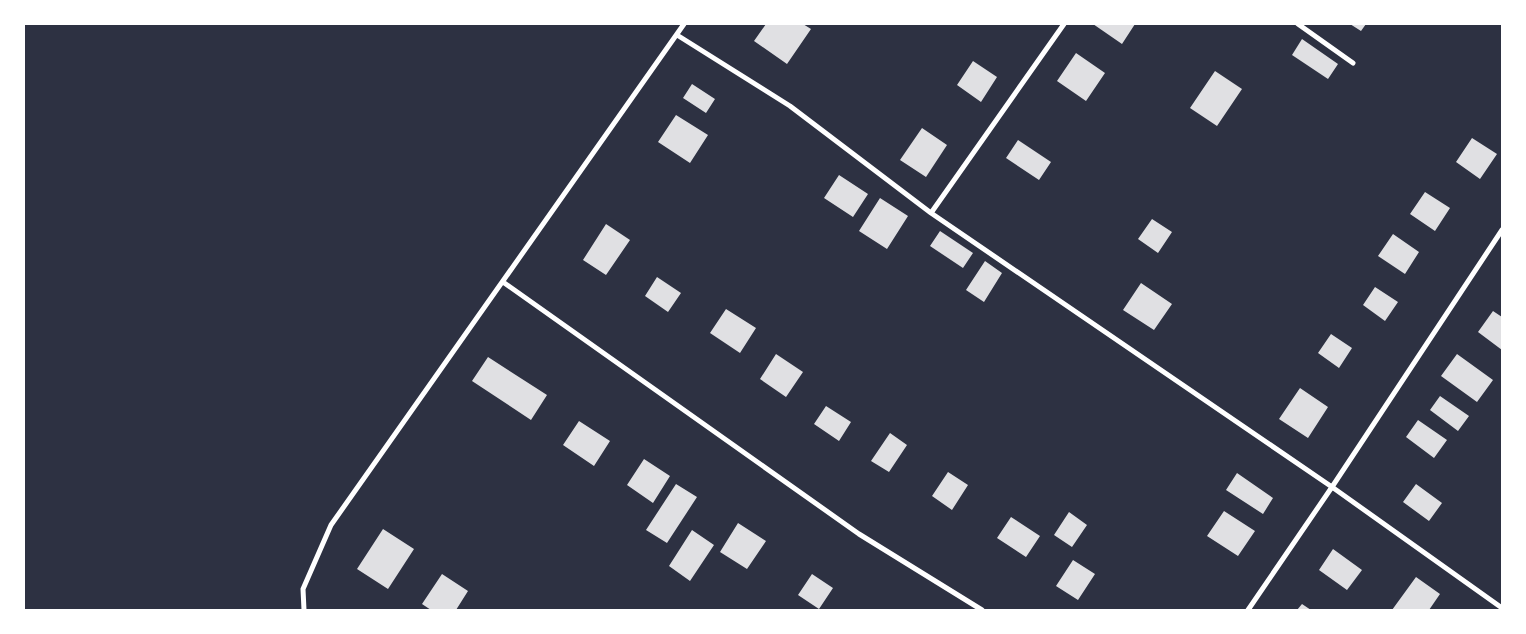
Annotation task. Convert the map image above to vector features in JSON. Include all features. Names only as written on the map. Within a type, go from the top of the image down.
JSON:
[{"type":"street","points":[[304,610],[303,589],[331,525],[684,24]]},
{"type":"street","points":[[931,213],[1064,24]]},
{"type":"street","points":[[1298,24],[1353,63]]},
{"type":"street","points":[[677,35],[790,106],[931,213],[1332,487],[1502,608]]},
{"type":"street","points":[[1248,610],[1502,230]]},
{"type":"street","points":[[503,282],[859,534],[982,610]]},
{"type":"building","points":[[766,24],[803,24],[811,29],[787,64],[754,41]]},
{"type":"building","points":[[1093,24],[1135,24],[1122,44]]},
{"type":"building","points":[[1350,24],[1366,24],[1361,31]]},
{"type":"building","points":[[1302,39],[1338,64],[1328,79],[1292,55]]},
{"type":"building","points":[[1076,53],[1105,73],[1086,101],[1057,81]]},
{"type":"building","points":[[973,61],[997,77],[981,102],[957,85]]},
{"type":"building","points":[[1215,71],[1242,89],[1217,126],[1190,108]]},
{"type":"building","points":[[692,84],[715,99],[706,113],[683,98]]},
{"type":"building","points":[[676,115],[708,135],[690,163],[658,142]]},
{"type":"building","points":[[922,128],[947,145],[926,177],[900,160]]},
{"type":"building","points":[[1472,138],[1497,154],[1480,179],[1456,162]]},
{"type":"building","points":[[1018,140],[1051,162],[1039,180],[1006,158]]},
{"type":"building","points":[[839,175],[868,194],[853,217],[824,198]]},
{"type":"building","points":[[1425,192],[1450,208],[1435,231],[1410,214]]},
{"type":"building","points":[[880,198],[908,216],[887,249],[859,231]]},
{"type":"building","points":[[1152,219],[1172,232],[1158,253],[1138,239]]},
{"type":"building","points":[[606,224],[630,240],[606,275],[583,260]]},
{"type":"building","points":[[940,231],[973,253],[963,268],[930,246]]},
{"type":"building","points":[[1393,234],[1419,252],[1405,274],[1378,256]]},
{"type":"building","points":[[985,261],[1002,273],[984,302],[966,290]]},
{"type":"building","points":[[657,277],[681,293],[668,312],[645,296]]},
{"type":"building","points":[[1141,283],[1172,304],[1154,330],[1123,310]]},
{"type":"building","points":[[1375,287],[1398,302],[1385,321],[1363,305]]},
{"type":"building","points":[[726,309],[756,328],[740,353],[710,333]]},
{"type":"building","points":[[1493,311],[1502,317],[1502,350],[1478,332]]},
{"type":"building","points":[[1331,334],[1352,348],[1339,368],[1318,353]]},
{"type":"building","points":[[776,354],[803,372],[786,397],[760,379]]},
{"type":"building","points":[[1457,354],[1493,380],[1477,402],[1441,376]]},
{"type":"building","points":[[488,357],[547,395],[531,420],[472,381]]},
{"type":"building","points":[[1300,388],[1328,407],[1308,438],[1279,419]]},
{"type":"building","points":[[1440,396],[1469,416],[1458,431],[1430,410]]},
{"type":"building","points":[[826,406],[851,422],[839,441],[814,424]]},
{"type":"building","points":[[1418,420],[1447,440],[1434,458],[1406,437]]},
{"type":"building","points":[[579,421],[610,441],[594,466],[563,445]]},
{"type":"building","points":[[890,433],[907,445],[889,472],[871,461]]},
{"type":"building","points":[[644,459],[670,476],[653,503],[627,485]]},
{"type":"building","points":[[948,472],[968,485],[952,510],[932,496]]},
{"type":"building","points":[[1237,473],[1273,498],[1263,514],[1226,490]]},
{"type":"building","points":[[676,484],[697,497],[667,543],[646,530]]},
{"type":"building","points":[[1416,484],[1442,503],[1429,521],[1403,502]]},
{"type":"building","points":[[1224,511],[1255,531],[1238,556],[1207,536]]},
{"type":"building","points":[[1069,512],[1087,525],[1072,547],[1054,535]]},
{"type":"building","points":[[1011,517],[1040,536],[1026,557],[997,538]]},
{"type":"building","points":[[738,523],[766,541],[747,569],[720,552]]},
{"type":"building","points":[[383,529],[414,549],[388,589],[357,569]]},
{"type":"building","points":[[692,530],[714,545],[690,581],[669,566]]},
{"type":"building","points":[[1333,549],[1362,570],[1347,590],[1319,570]]},
{"type":"building","points":[[1073,560],[1095,574],[1078,600],[1056,586]]},
{"type":"building","points":[[442,574],[468,591],[456,610],[431,610],[422,604]]},
{"type":"building","points":[[812,574],[833,588],[819,609],[798,595]]},
{"type":"building","points":[[1416,577],[1440,594],[1429,610],[1392,610]]},
{"type":"building","points":[[1302,604],[1311,610],[1297,610]]}]
